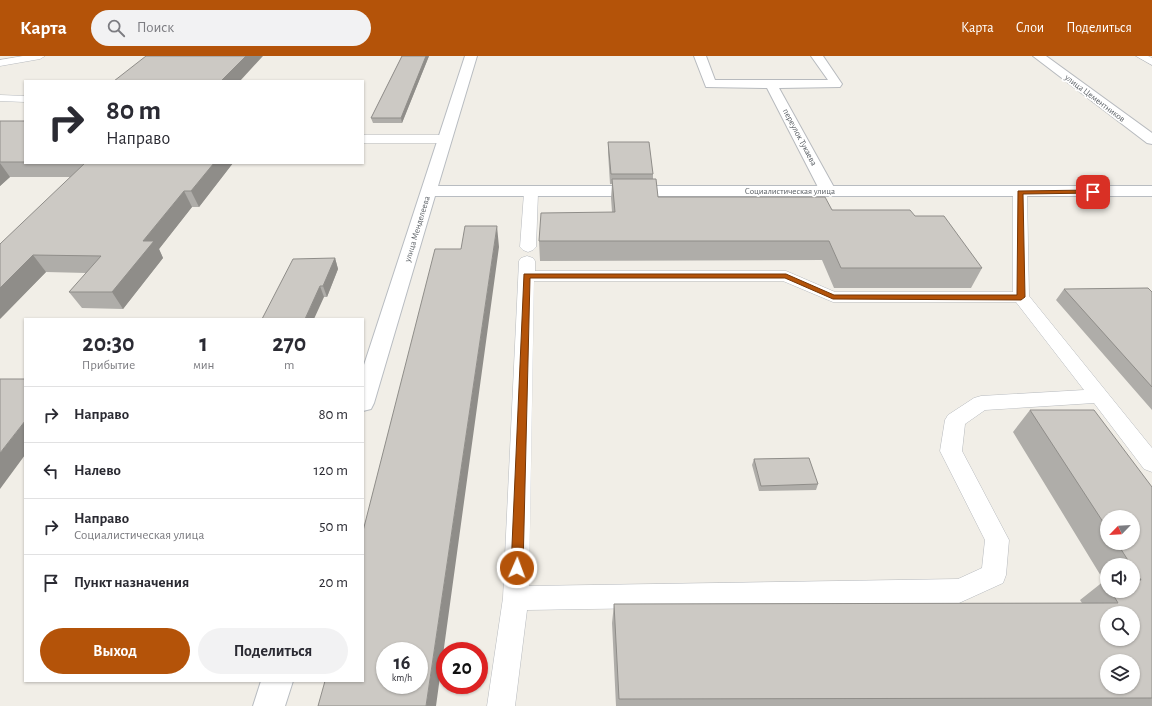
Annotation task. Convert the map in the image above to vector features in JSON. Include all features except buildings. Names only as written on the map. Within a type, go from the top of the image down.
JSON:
[{"type":"street","name":"улица Менделеева","points":[[364,400],[471,56]]},
{"type":"street","points":[[700,56],[710,84],[836,84],[817,56]]},
{"type":"street","name":"улица Цементников","points":[[1038,56],[1152,140]]},
{"type":"street","name":"переулок Тукаева","points":[[771,84],[828,190]]},
{"type":"street","name":"Социалистическая улица","points":[[429,191],[531,193],[828,190],[1020,192],[1152,191]]},
{"type":"street","points":[[269,706],[277,682]]},
{"type":"lane","points":[[4,61],[40,56]]},
{"type":"lane","points":[[1141,56],[1152,62]]},
{"type":"lane","points":[[0,98],[24,99]]},
{"type":"lane","points":[[364,139],[445,139]]},
{"type":"lane","points":[[1020,192],[1021,297],[1152,463]]},
{"type":"lane","points":[[501,706],[516,598],[527,261],[531,193]]},
{"type":"lane","points":[[527,261],[786,276],[833,297],[1021,297]]},
{"type":"lane","points":[[516,598],[959,591],[994,575],[997,540],[951,451],[955,420],[981,403],[1099,396]]},
{"type":"route","points":[[517,568],[527,276],[786,276],[833,297],[1021,297],[1020,192],[1093,192]]}]
